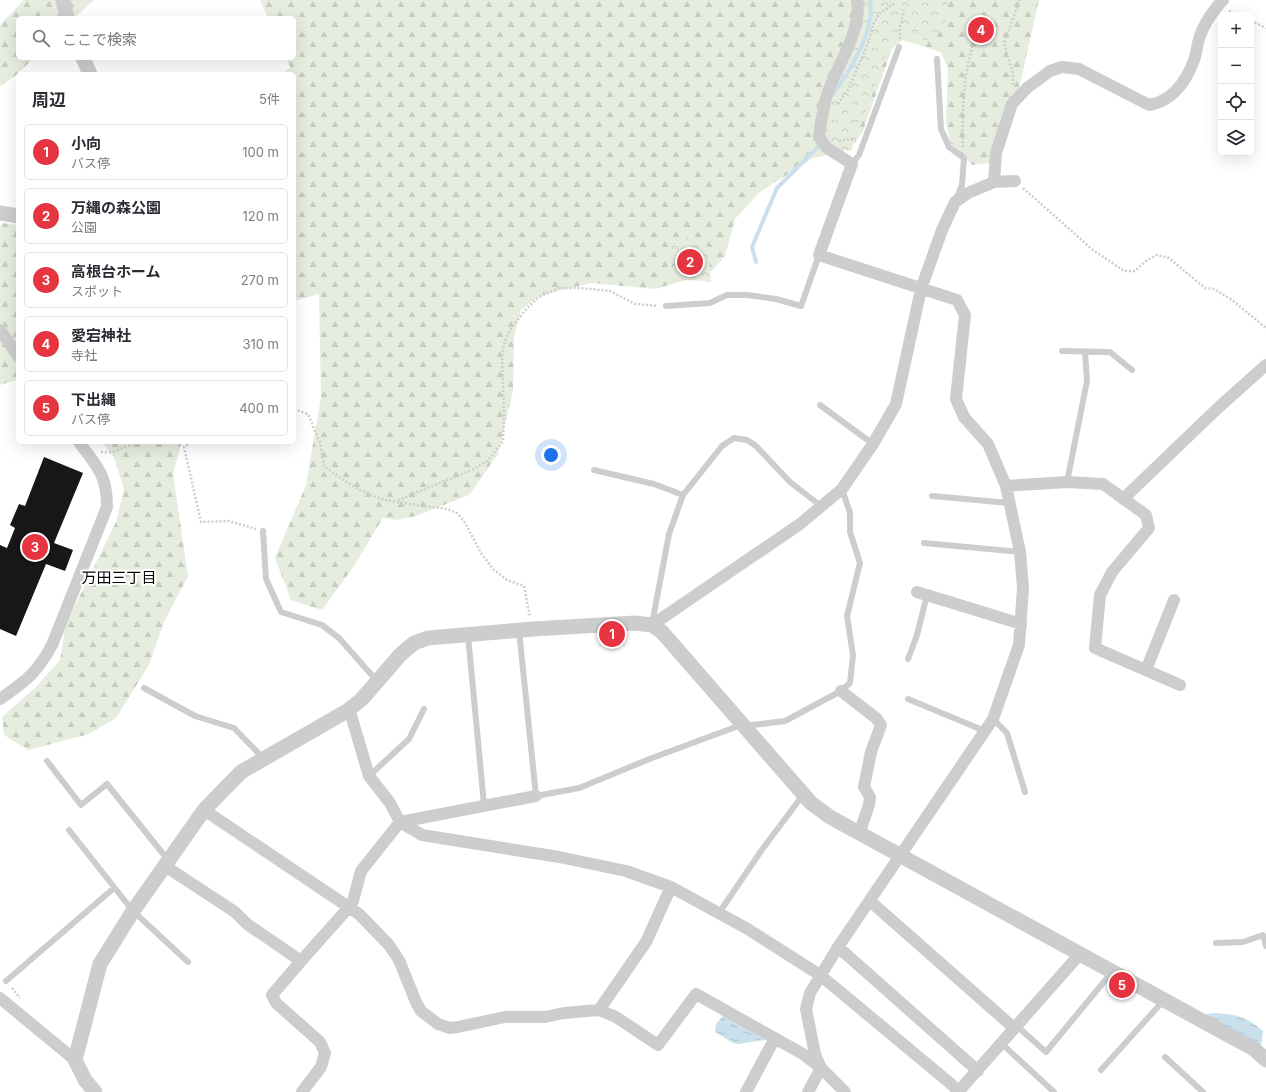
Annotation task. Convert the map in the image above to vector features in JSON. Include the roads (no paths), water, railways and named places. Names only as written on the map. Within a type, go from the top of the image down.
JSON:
[{"type":"street","points":[[63,0],[67,16]]},
{"type":"street","points":[[821,1068],[815,1054],[806,1009],[810,993],[838,947],[901,857],[993,719],[1019,645],[1022,624],[1023,588],[1020,552],[1006,486],[988,444],[964,417],[956,399],[965,315],[957,300],[819,255],[852,164],[827,148],[819,137],[821,115],[832,84],[847,53],[853,32],[857,0]]},
{"type":"street","points":[[994,182],[996,153],[1012,104],[1027,88],[1050,71],[1062,67],[1079,69],[1149,105],[1160,103],[1175,93],[1194,60],[1200,35],[1217,6],[1223,0]]},
{"type":"street","points":[[84,60],[89,72]]},
{"type":"street","points":[[652,625],[800,524],[842,489],[873,444],[896,404],[921,289],[942,230],[956,202],[968,193],[994,182],[1014,181]]},
{"type":"street","points":[[0,213],[16,216]]},
{"type":"street","points":[[0,330],[16,353]]},
{"type":"street","points":[[1123,499],[1219,407],[1266,365]]},
{"type":"street","points":[[0,699],[28,680],[45,659],[88,560],[107,507],[107,489],[103,477],[80,444]]},
{"type":"street","points":[[1006,486],[1067,482],[1103,484],[1146,515],[1149,528],[1112,572],[1100,595],[1095,648],[1180,685]]},
{"type":"street","points":[[922,593],[1022,624]]},
{"type":"street","points":[[1146,670],[1174,600]]},
{"type":"street","points":[[75,1060],[100,964],[133,911],[204,810],[241,772],[347,711],[362,700],[400,655],[414,644],[428,638],[634,623],[652,625],[662,632],[803,795],[830,817],[1254,1049],[1266,1060]]},
{"type":"street","points":[[841,691],[876,718],[881,725],[871,752],[864,787],[870,797],[869,805],[859,834]]},
{"type":"street","points":[[347,711],[351,716],[369,776],[390,803],[400,822],[422,835],[559,857],[626,871],[671,886],[719,913],[820,975],[958,1092],[1080,954]]},
{"type":"street","points":[[302,1092],[321,1067],[325,1053],[320,1042],[276,1003],[272,995],[350,906],[353,901],[361,871],[400,822],[536,796]]},
{"type":"street","points":[[204,810],[350,906],[389,945],[399,960],[421,1011],[438,1024],[450,1028],[505,1017],[545,1018],[564,1013],[599,1010],[616,1017],[658,1046],[696,994],[803,1054],[821,1068],[845,1092]]},
{"type":"street","points":[[167,864],[235,912],[247,924],[301,961]]},
{"type":"street","points":[[599,1010],[646,942],[671,886]]},
{"type":"street","points":[[870,901],[1015,1027]]},
{"type":"street","points":[[838,947],[978,1071]]},
{"type":"street","points":[[0,998],[75,1060],[85,1080],[95,1092]]},
{"type":"street","points":[[746,1092],[776,1038]]},
{"type":"street","points":[[808,1092],[821,1068]]},
{"type":"lane","points":[[852,164],[859,155],[899,47]]},
{"type":"lane","points":[[937,59],[941,129],[949,147],[964,158],[962,185],[956,202]]},
{"type":"lane","points":[[666,306],[710,303],[727,295],[747,294],[776,299],[801,306],[819,255]]},
{"type":"lane","points":[[1062,352],[1110,352],[1132,370]]},
{"type":"lane","points":[[1067,482],[1087,381],[1085,352]]},
{"type":"lane","points":[[820,405],[873,444]]},
{"type":"lane","points":[[652,625],[669,534],[683,495],[722,446],[734,438],[747,440],[756,446],[790,482],[821,506]]},
{"type":"lane","points":[[594,470],[654,484],[683,495]]},
{"type":"lane","points":[[526,630],[536,796],[579,788],[652,758],[743,725],[785,721],[841,691],[850,683],[852,675],[853,655],[847,616],[860,563],[850,532],[850,513],[842,489]]},
{"type":"lane","points":[[932,496],[1009,503]]},
{"type":"lane","points":[[263,531],[266,579],[281,612],[322,626],[339,638],[377,682]]},
{"type":"lane","points":[[924,543],[1020,552]]},
{"type":"lane","points":[[908,658],[917,635],[922,593]]},
{"type":"lane","points":[[468,634],[484,805]]},
{"type":"lane","points":[[144,688],[195,716],[234,728],[263,758]]},
{"type":"lane","points":[[908,699],[985,731]]},
{"type":"lane","points":[[369,776],[410,739],[424,709]]},
{"type":"lane","points":[[993,719],[1007,734],[1025,792]]},
{"type":"lane","points":[[47,761],[81,805],[107,784],[167,864]]},
{"type":"lane","points":[[719,913],[760,851],[803,795]]},
{"type":"lane","points":[[69,830],[133,911],[188,962]]},
{"type":"lane","points":[[6,982],[114,888]]},
{"type":"lane","points":[[1216,943],[1243,942],[1263,935],[1266,946]]},
{"type":"lane","points":[[1015,1027],[1046,1052],[1112,972]]},
{"type":"lane","points":[[1101,1070],[1164,1000]]},
{"type":"lane","points":[[1001,1043],[1054,1092]]},
{"type":"lane","points":[[1165,1057],[1203,1092]]},
{"type":"water","points":[[1216,1013],[1241,1017],[1252,1022],[1263,1031],[1261,1047],[1205,1014]]},
{"type":"water","points":[[723,1016],[726,1016],[764,1040],[738,1044],[733,1043],[715,1032],[716,1024]]},
{"type":"waterway","points":[[833,94],[847,74],[860,50],[869,24],[871,12],[870,0]]},
{"type":"waterway","points":[[756,262],[752,247],[777,188],[821,144]]},
{"type":"place","name":"愛宕神社","points":[[981,30]]},
{"type":"place","name":"万縄の森公園","points":[[690,262]]},
{"type":"place","name":"高根台ホーム","points":[[35,547]]},
{"type":"place","name":"小向","points":[[612,634]]},
{"type":"place","name":"下出縄","points":[[1122,985]]},
{"type":"district","name":"万田三丁目","points":[[119,577]]}]
